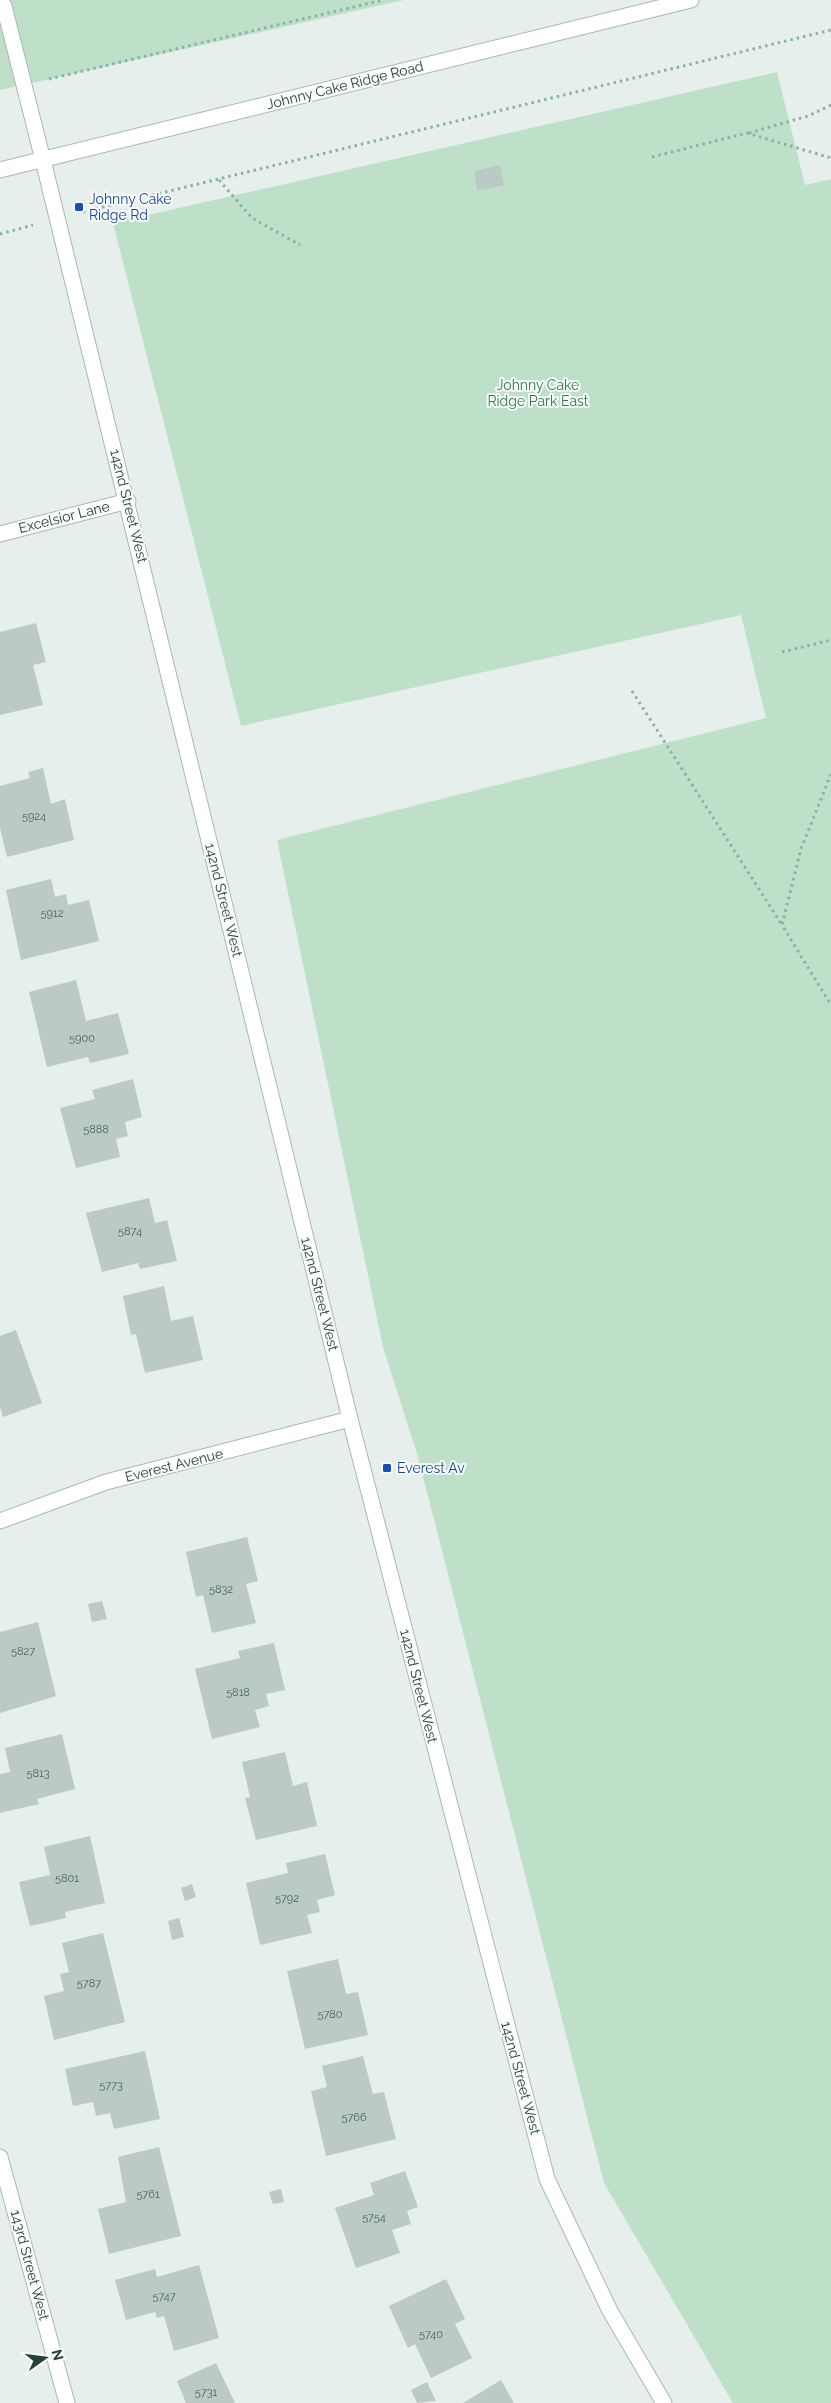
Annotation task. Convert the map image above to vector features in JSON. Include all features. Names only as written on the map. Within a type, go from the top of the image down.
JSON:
[{"type":"street","name":"Johnny Cake Ridge Road","points":[[0,170],[691,0]]},
{"type":"street","name":"142nd Street West","points":[[4,6],[128,501],[350,1419],[547,2179],[610,2311],[664,2403]]},
{"type":"street","name":"Excelsior Lane","points":[[0,534],[128,501]]},
{"type":"street","name":"Everest Avenue","points":[[0,1522],[106,1482],[350,1419]]},
{"type":"street","name":"143rd Street West","points":[[0,2156],[67,2403]]},
{"type":"path","points":[[24,85],[378,0]]},
{"type":"path","points":[[24,85],[383,0]]},
{"type":"path","points":[[134,198],[218,180],[831,30]]},
{"type":"path","points":[[652,157],[808,116],[831,105]]},
{"type":"path","points":[[747,133],[831,158]]},
{"type":"path","points":[[218,180],[252,218],[300,245]]},
{"type":"path","points":[[782,652],[831,640]]},
{"type":"path","points":[[632,691],[831,1005]]},
{"type":"path","points":[[782,925],[802,850],[831,774]]},
{"type":"green space","points":[[0,0],[404,0],[0,90]]},
{"type":"green space","name":"Johnny Cake Ridge Park East","points":[[777,72],[805,185],[831,179],[831,2403],[733,2403],[604,2183],[418,1457],[383,1347],[277,840],[766,718],[741,615],[241,726],[113,223]]},
{"type":"building","points":[[500,165],[504,185],[477,191],[474,171]]},
{"type":"building","points":[[36,623],[46,662],[33,665],[43,705],[0,715],[0,632]]},
{"type":"building","points":[[43,768],[51,804],[65,799],[74,840],[7,857],[0,828],[0,786],[30,778],[28,772]]},
{"type":"building","points":[[51,879],[55,897],[66,894],[68,905],[89,900],[99,941],[21,960],[6,890]]},
{"type":"building","points":[[76,980],[86,1021],[118,1013],[129,1054],[90,1063],[88,1057],[47,1067],[29,992]]},
{"type":"building","points":[[133,1079],[142,1117],[125,1122],[128,1136],[116,1139],[120,1157],[76,1168],[60,1108],[95,1099],[92,1090]]},
{"type":"building","points":[[149,1198],[155,1223],[167,1220],[177,1261],[140,1269],[138,1263],[102,1272],[86,1213]]},
{"type":"building","points":[[164,1286],[171,1321],[193,1316],[203,1360],[145,1373],[136,1334],[131,1335],[123,1296]]},
{"type":"building","points":[[16,1330],[42,1403],[3,1417],[0,1407],[0,1336]]},
{"type":"building","points":[[247,1537],[258,1581],[246,1584],[256,1623],[212,1633],[203,1595],[196,1597],[186,1552]]},
{"type":"building","points":[[102,1601],[107,1619],[92,1622],[88,1604]]},
{"type":"building","points":[[38,1622],[56,1696],[0,1713],[0,1632]]},
{"type":"building","points":[[274,1643],[285,1690],[266,1694],[269,1706],[255,1710],[260,1727],[212,1739],[195,1669],[240,1658],[238,1651]]},
{"type":"building","points":[[62,1734],[75,1789],[37,1799],[39,1804],[0,1813],[0,1774],[10,1772],[5,1748]]},
{"type":"building","points":[[285,1752],[293,1786],[307,1782],[317,1826],[256,1840],[245,1798],[250,1797],[242,1762]]},
{"type":"building","points":[[90,1836],[105,1903],[65,1912],[66,1918],[30,1926],[19,1882],[50,1875],[44,1847]]},
{"type":"building","points":[[325,1854],[335,1895],[317,1900],[320,1912],[307,1915],[312,1933],[260,1945],[246,1883],[288,1873],[286,1863]]},
{"type":"building","points":[[192,1884],[196,1897],[185,1901],[181,1888]]},
{"type":"building","points":[[179,1918],[184,1937],[172,1940],[168,1921]]},
{"type":"building","points":[[103,1933],[125,2022],[54,2040],[44,1996],[64,1991],[60,1974],[69,1972],[62,1943]]},
{"type":"building","points":[[338,1959],[346,1994],[358,1992],[368,2035],[305,2049],[287,1971]]},
{"type":"building","points":[[145,2051],[160,2119],[114,2129],[110,2113],[96,2116],[93,2102],[73,2106],[65,2069]]},
{"type":"building","points":[[363,2056],[373,2094],[384,2092],[396,2139],[326,2156],[311,2091],[327,2087],[322,2066]]},
{"type":"building","points":[[159,2147],[181,2236],[109,2254],[98,2209],[126,2202],[118,2157]]},
{"type":"building","points":[[405,2171],[418,2207],[407,2211],[411,2224],[392,2230],[400,2253],[356,2268],[335,2208],[374,2195],[370,2183]]},
{"type":"building","points":[[281,2189],[284,2202],[273,2204],[269,2192]]},
{"type":"building","points":[[199,2265],[219,2338],[174,2351],[164,2316],[157,2318],[155,2312],[126,2320],[115,2280],[155,2269],[157,2277]]},
{"type":"building","points":[[446,2279],[465,2319],[455,2324],[472,2358],[431,2378],[415,2344],[408,2348],[389,2306]]},
{"type":"building","points":[[216,2363],[235,2403],[186,2403],[177,2381]]},
{"type":"building","points":[[501,2380],[514,2403],[463,2403]]},
{"type":"building","points":[[427,2382],[436,2401],[417,2403],[411,2390]]},
{"type":"place","name":"Johnny Cake Ridge Rd","points":[[79,207]]},
{"type":"place","name":"Everest Av","points":[[387,1468]]}]
